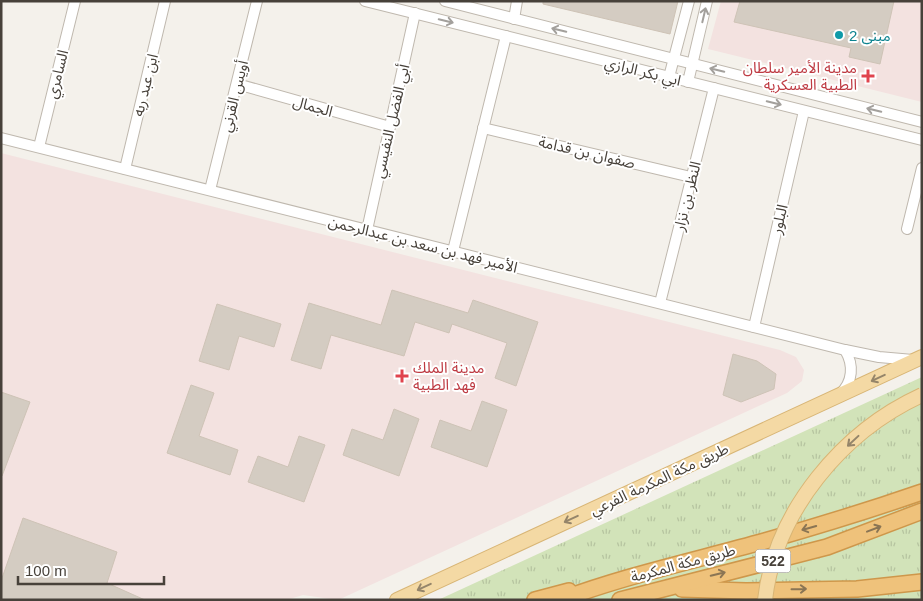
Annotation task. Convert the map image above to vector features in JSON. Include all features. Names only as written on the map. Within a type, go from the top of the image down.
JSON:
[{"type":"highway","name":"طريق مكة المكرمة","points":[[560,600],[598,586],[870,510],[922,492]]},
{"type":"highway","name":"طريق مكة المكرمة","points":[[620,600],[827,547],[922,511]]},
{"type":"highway","points":[[535,600],[682,563]]},
{"type":"highway","points":[[663,588],[746,591],[857,589],[922,582]]},
{"type":"main road","name":"طريق مكة المكرمة الفرعي","points":[[397,600],[918,359]]},
{"type":"main road","points":[[765,600],[778,548],[793,514],[811,486],[842,451],[864,431],[897,406],[922,395]]},
{"type":"street","name":"السامري","points":[[39,147],[75,1]]},
{"type":"street","name":"ابن عبد ربه","points":[[125,169],[165,1]]},
{"type":"street","name":"أويس القرني","points":[[210,190],[257,1]]},
{"type":"street","name":"ابي بكر الرازي","points":[[365,1],[922,140]]},
{"type":"street","name":"ابي بكر الرازي","points":[[445,1],[922,122]]},
{"type":"street","points":[[514,19],[518,1]]},
{"type":"street","points":[[669,77],[688,1]]},
{"type":"street","points":[[688,82],[707,1]]},
{"type":"street","name":"أبي الفضل النفيسي","points":[[367,230],[415,13]]},
{"type":"street","points":[[453,251],[506,36]]},
{"type":"street","name":"الجمال","points":[[237,84],[390,127]]},
{"type":"street","name":"النظر بن نزار","points":[[660,303],[714,88]]},
{"type":"street","name":"البلور","points":[[754,327],[804,111]]},
{"type":"street","name":"صفوان بن قدامة","points":[[483,128],[691,177]]},
{"type":"street","name":"الأمير فهد بن سعد بن عبدالرحمن","points":[[1,138],[845,350],[879,357],[918,359]]},
{"type":"street","points":[[907,229],[922,168]]},
{"type":"street","points":[[836,397],[846,388],[851,375],[850,362],[845,350]]},
{"type":"shaded area","name":"مدينة الأمير سلطان الطبية العسكرية","points":[[721,1],[922,1],[922,102],[708,49]]},
{"type":"shaded area","name":"مدينة الملك فهد الطبية","points":[[1,153],[780,350],[796,357],[804,370],[802,381],[787,393],[338,600],[303,595],[286,600],[1,600]]},
{"type":"green space","points":[[922,377],[922,600],[438,600]]},
{"type":"building","points":[[543,1],[678,1],[670,34],[543,4]]},
{"type":"building","name":"مبنى 2","points":[[740,1],[894,1],[880,64],[849,57],[851,48],[734,22]]},
{"type":"building","points":[[392,290],[468,313],[473,300],[538,322],[516,386],[495,378],[507,343],[452,324],[449,333],[415,322],[404,356],[331,335],[321,369],[291,360],[309,303],[381,325]]},
{"type":"building","points":[[217,304],[281,324],[274,347],[239,336],[229,370],[199,361]]},
{"type":"building","points":[[733,354],[757,361],[776,374],[774,389],[741,402],[723,395]]},
{"type":"building","points":[[191,385],[214,393],[199,436],[238,450],[230,475],[167,453]]},
{"type":"building","points":[[1,392],[30,402],[2,476],[1,476]]},
{"type":"building","points":[[482,401],[507,410],[487,467],[431,447],[440,420],[471,431]]},
{"type":"building","points":[[394,409],[419,419],[399,476],[343,455],[352,429],[383,440]]},
{"type":"building","points":[[299,436],[325,445],[304,502],[248,482],[258,456],[288,467]]},
{"type":"building","points":[[23,518],[117,552],[107,583],[145,600],[1,600],[1,581]]},
{"type":"place","name":"مبنى 2","points":[[839,35]]},
{"type":"place","name":"مدينة الأمير سلطان الطبية العسكرية","points":[[868,76]]},
{"type":"place","name":"مدينة الملك فهد الطبية","points":[[402,376]]}]
